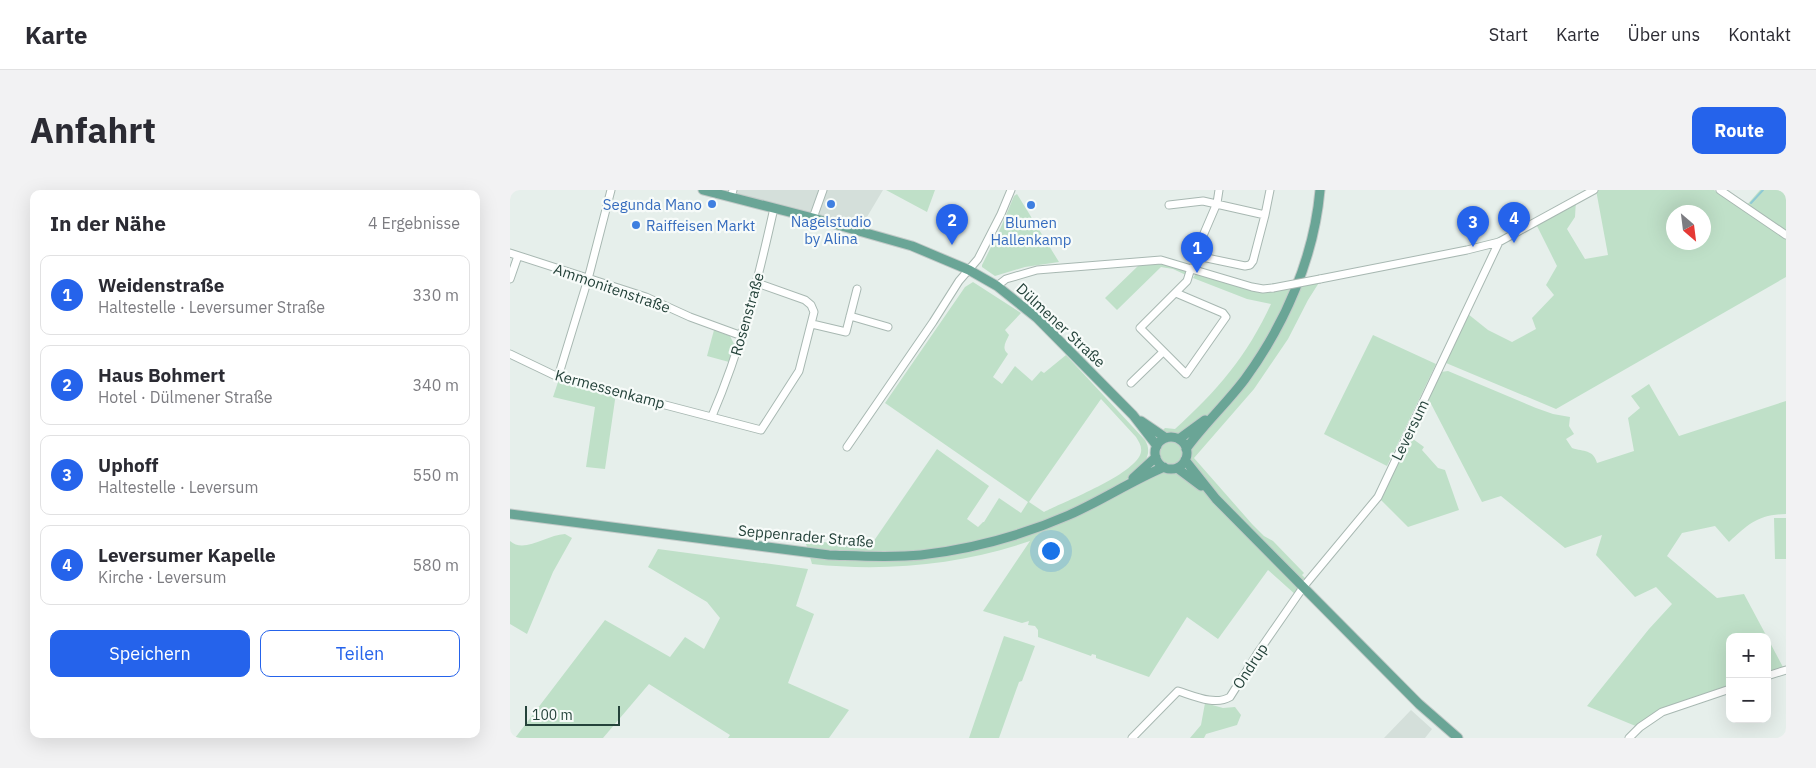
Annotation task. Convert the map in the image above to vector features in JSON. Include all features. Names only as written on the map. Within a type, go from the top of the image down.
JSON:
[{"type":"main road","name":"Dülmener Straße","points":[[704,190],[732,194],[774,208],[912,246],[969,270],[997,286],[1037,318],[1133,415],[1157,446]]},
{"type":"main road","points":[[1177,468],[1185,460],[1186,449],[1245,378],[1270,341],[1295,291],[1315,225],[1320,190]]},
{"type":"main road","points":[[1179,439],[1221,408]]},
{"type":"main road","name":"Dülmener Straße","points":[[1133,415],[1166,438]]},
{"type":"main road","points":[[1186,449],[1179,439],[1166,438],[1157,446],[1156,457],[1164,467],[1177,468],[1216,499],[1419,704],[1458,738]]},
{"type":"main road","name":"Seppenrader Straße","points":[[1120,490],[1156,457]]},
{"type":"main road","points":[[1185,460],[1216,499]]},
{"type":"main road","name":"Seppenrader Straße","points":[[510,514],[829,555],[877,557],[920,555],[962,549],[998,541],[1036,528],[1069,515],[1164,467]]},
{"type":"street","points":[[558,377],[588,279],[611,190]]},
{"type":"street","points":[[814,218],[823,190]]},
{"type":"street","points":[[847,447],[959,281],[978,259],[1013,190]]},
{"type":"street","points":[[1219,190],[1217,203],[1196,252],[1202,257],[1246,266],[1253,262],[1270,190]]},
{"type":"street","points":[[997,286],[1006,279],[1037,270],[1161,260],[1252,287],[1273,288],[1499,242],[1594,190]]},
{"type":"street","points":[[1720,190],[1786,235]]},
{"type":"street","points":[[1169,205],[1203,201],[1265,216]]},
{"type":"street","name":"Rosenstraße","points":[[712,416],[727,381],[742,336],[757,283],[774,208]]},
{"type":"street","name":"Leversum","points":[[1304,586],[1378,497],[1499,242]]},
{"type":"street","points":[[1484,246],[1492,258]]},
{"type":"street","name":"Ammonitenstraße","points":[[510,252],[646,297],[690,317],[742,336]]},
{"type":"street","points":[[510,279],[518,256]]},
{"type":"street","points":[[1176,294],[1223,313],[1226,317],[1186,374],[1140,328],[1176,294],[1187,281],[1191,268]]},
{"type":"street","points":[[757,283],[809,303],[814,312],[812,324],[846,332],[857,289]]},
{"type":"street","points":[[850,316],[888,326]]},
{"type":"street","name":"Kermessenkamp","points":[[510,354],[558,377],[762,430],[799,371],[812,324]]},
{"type":"street","points":[[1131,382],[1163,352]]},
{"type":"street","name":"Ondrup","points":[[1132,738],[1178,691],[1215,701],[1230,697],[1304,586]]},
{"type":"street","points":[[1771,675],[1786,670]]},
{"type":"street","points":[[1629,738],[1640,727],[1662,712],[1726,690]]},
{"type":"shaded area","points":[[726,190],[883,190],[861,227]]},
{"type":"shaded area","points":[[1411,710],[1432,729],[1425,738],[1384,738]]},
{"type":"green space","points":[[886,190],[935,190],[927,212]]},
{"type":"green space","points":[[1596,190],[1714,190],[1786,239],[1786,277],[1556,409],[1446,363],[1468,314],[1488,330],[1512,342],[1536,329],[1532,318],[1554,295],[1546,285],[1557,266],[1535,222],[1576,200],[1575,217],[1567,229],[1585,259],[1608,255]]},
{"type":"green space","points":[[1760,190],[1786,190],[1786,231],[1746,206]]},
{"type":"green space","points":[[1017,194],[1059,262],[1025,267],[995,276],[982,267],[982,265],[1014,196]]},
{"type":"green space","points":[[1147,262],[1169,264],[1187,271],[1186,275],[1173,269],[1161,267],[1117,310],[1105,298],[1139,265],[1144,265]]},
{"type":"green space","points":[[1196,273],[1257,292],[1265,293],[1292,287],[1274,325],[1241,380],[1212,411],[1196,424],[1178,435],[1170,434],[1161,432],[1165,428],[1175,429],[1230,372],[1252,340],[1271,304],[1247,299],[1193,278]]},
{"type":"green space","points":[[1320,281],[1288,339],[1254,389],[1194,458],[1252,524],[1264,536],[1273,541],[1304,573],[1302,575],[1306,579],[1301,579],[1223,501],[1191,463],[1191,447],[1219,415],[1301,285]]},
{"type":"green space","points":[[973,282],[1021,313],[1005,330],[1009,335],[1004,347],[1008,354],[993,377],[1002,384],[1015,366],[1032,381],[1041,371],[1044,373],[1066,355],[1145,440],[1148,447],[1146,459],[1139,470],[1098,497],[1045,522],[989,539],[932,550],[903,552],[808,550],[805,541],[871,545],[937,449],[989,486],[967,519],[978,527],[984,522],[999,498],[1021,513],[1028,502],[885,403],[965,287]],"holes":[[[1101,399],[1136,437],[1140,444],[1141,452],[1127,469],[1114,478],[1044,512],[1029,502]]]},
{"type":"green space","points":[[714,330],[730,336],[734,344],[729,362],[707,356]]},
{"type":"green space","points":[[1373,335],[1436,364],[1387,466],[1324,434]]},
{"type":"green space","points":[[1448,371],[1536,408],[1570,417],[1569,426],[1574,434],[1566,439],[1572,448],[1593,455],[1597,463],[1634,451],[1628,418],[1640,408],[1631,396],[1649,384],[1679,436],[1786,401],[1786,514],[1760,519],[1742,530],[1729,542],[1715,526],[1682,533],[1667,556],[1717,598],[1744,594],[1765,633],[1726,633],[1726,689],[1661,711],[1638,727],[1587,706],[1649,629],[1672,604],[1656,587],[1635,597],[1596,555],[1602,535],[1565,548],[1501,496],[1482,502],[1428,398],[1441,372]]},
{"type":"green space","points":[[558,382],[616,393],[605,469],[586,467],[595,407],[553,397]]},
{"type":"green space","points":[[1409,436],[1424,447],[1422,450],[1438,468],[1445,470],[1459,510],[1408,527],[1379,498]]},
{"type":"green space","points":[[1171,442],[1179,445],[1182,453],[1179,461],[1171,464],[1163,461],[1160,453],[1163,445]]},
{"type":"green space","points":[[1162,471],[1180,473],[1186,476],[1210,497],[1298,586],[1296,595],[1268,570],[1218,639],[1187,617],[1149,677],[1096,658],[1096,655],[1092,654],[1091,656],[1038,637],[1038,630],[1035,626],[1028,625],[1029,621],[1022,623],[983,611],[1030,541],[977,556],[895,567],[812,564],[810,557],[825,559],[985,548]]},
{"type":"green space","points":[[1774,518],[1786,518],[1786,559],[1775,559]]},
{"type":"green space","points":[[565,534],[572,538],[553,572],[527,634],[510,624],[510,541],[522,546]]},
{"type":"green space","points":[[658,549],[808,569],[796,606],[814,614],[788,683],[849,710],[829,738],[728,738],[730,735],[649,684],[603,738],[515,738],[605,620],[670,657],[685,637],[704,649],[720,618],[707,602],[648,567]]},
{"type":"green space","points":[[1004,636],[1035,646],[1022,681],[1019,682],[999,738],[969,738]]},
{"type":"green space","points":[[1771,645],[1784,669],[1771,674]]},
{"type":"green space","points":[[1205,703],[1223,708],[1235,707],[1241,715],[1237,725],[1206,734],[1204,738],[1190,738],[1201,725]]},
{"type":"waterway","points":[[1751,203],[1763,190]]},
{"type":"place","name":"Segunda Mano","points":[[712,204]]},
{"type":"place","name":"Nagelstudio by Alina","points":[[831,204]]},
{"type":"place","name":"Blumen Hallenkamp","points":[[1031,205]]},
{"type":"place","name":"Raiffeisen Markt","points":[[636,225]]},
{"type":"place","name":"Leversumer Kapelle","points":[[1514,243]]},
{"type":"place","name":"Haus Bohmert","points":[[952,245]]},
{"type":"place","name":"Uphoff","points":[[1473,247]]},
{"type":"place","name":"Weidenstraße","points":[[1197,273]]}]
